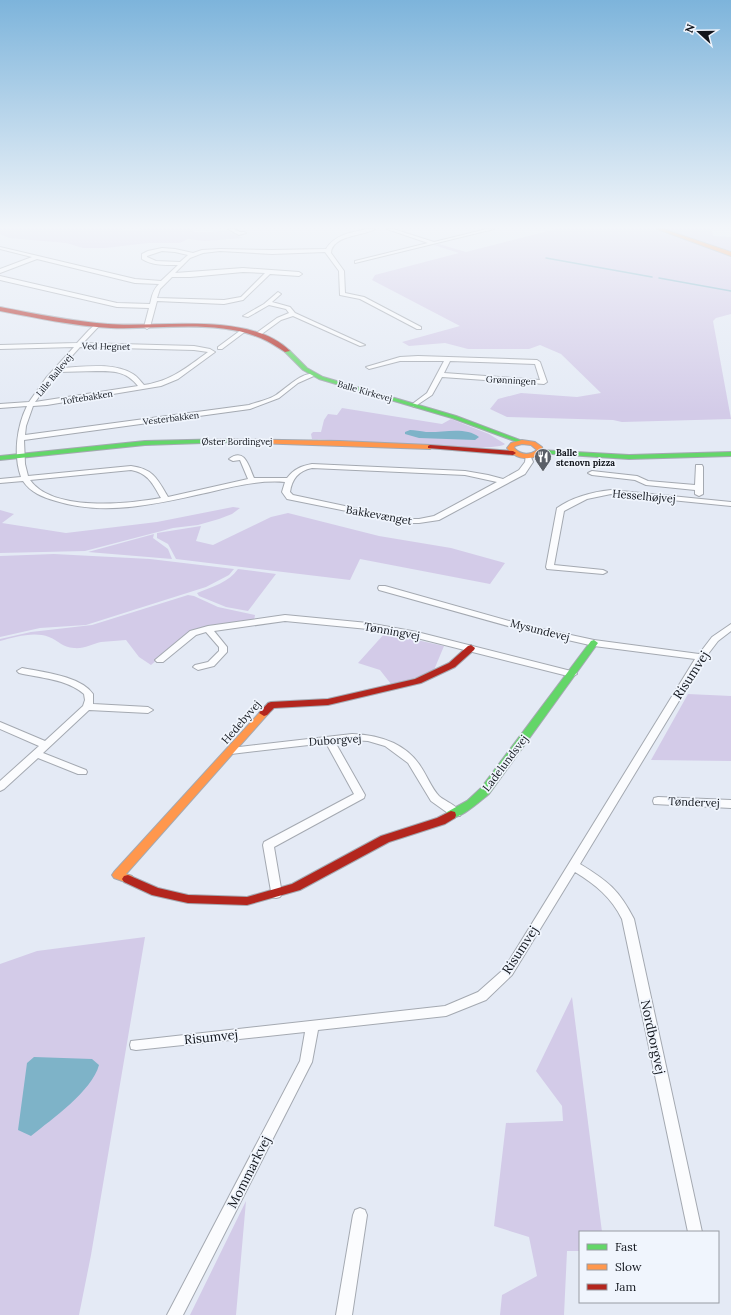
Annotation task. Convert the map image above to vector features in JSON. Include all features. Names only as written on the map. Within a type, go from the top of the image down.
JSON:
[{"type":"street","points":[[54,290],[117,305],[152,306]]},
{"type":"street","points":[[147,327],[156,290]]},
{"type":"street","points":[[153,299],[224,302],[243,298],[251,290]]},
{"type":"street","points":[[342,290],[342,294],[362,298],[419,328]]},
{"type":"street","points":[[246,316],[269,303],[278,294]]},
{"type":"street","points":[[269,303],[288,308],[293,314],[362,345]]},
{"type":"street","name":"Balle Kirkevej","points":[[0,309],[97,325],[147,327],[199,326],[243,331],[257,335],[280,345],[299,365],[313,375],[414,405],[498,433],[514,447]]},
{"type":"street","points":[[257,335],[276,320],[293,314]]},
{"type":"street","name":"Lille Ballevej","points":[[22,455],[21,438],[26,415],[39,390],[97,325]]},
{"type":"street","points":[[220,348],[243,331]]},
{"type":"street","name":"Ved Hegnet","points":[[0,347],[78,345],[159,346],[212,352]]},
{"type":"street","name":"Toftebakken","points":[[0,406],[31,405],[143,388],[168,382],[212,352]]},
{"type":"street","name":"Grønningen","points":[[369,367],[408,358],[537,362],[544,382],[439,375]]},
{"type":"street","points":[[414,405],[430,394],[448,359]]},
{"type":"street","points":[[56,370],[120,372],[132,376],[143,388]]},
{"type":"street","name":"Vesterbakken","points":[[21,438],[250,407],[277,397],[296,382],[313,375]]},
{"type":"street","name":"Øster Bordingvej","points":[[0,458],[114,446],[210,441],[280,441],[474,450],[514,447]]},
{"type":"street","points":[[514,447],[533,443],[540,450]]},
{"type":"street","points":[[514,447],[528,456],[540,450],[593,456],[681,457],[731,455]]},
{"type":"street","points":[[22,455],[25,478],[32,487],[42,494],[52,498],[82,505],[119,506],[252,480],[290,480],[294,472],[299,469],[312,466],[465,473],[488,477],[503,482]]},
{"type":"street","name":"Bakkevænget","points":[[290,480],[286,492],[297,499],[406,521],[419,522],[436,518],[522,472],[529,462],[528,456]]},
{"type":"street","points":[[233,459],[242,458],[252,480]]},
{"type":"street","points":[[699,501],[700,467]]},
{"type":"street","points":[[0,481],[123,468],[139,469],[152,475],[165,498]]},
{"type":"street","name":"Hesselhøjvej","points":[[592,473],[637,478],[646,483],[699,488]]},
{"type":"street","name":"Hesselhøjvej","points":[[603,572],[550,567],[560,510],[565,506],[601,493],[611,492],[731,504]]},
{"type":"street","name":"Mysundevej","points":[[382,588],[518,626],[594,643],[701,657]]},
{"type":"street","name":"Tønningvej","points":[[160,660],[188,636],[208,629],[285,618],[368,626],[471,648],[572,674]]},
{"type":"street","name":"Risumvej","points":[[136,1045],[446,1010],[482,996],[508,972],[701,657],[715,639],[731,627]]},
{"type":"street","points":[[198,667],[211,664],[223,652],[223,647],[208,629]]},
{"type":"street","name":"Ladelundsvej","points":[[118,875],[156,892],[188,899],[247,901],[276,894],[296,887],[385,839],[441,821],[471,804],[485,791],[594,643]]},
{"type":"street","name":"Hedebyvej","points":[[118,875],[272,705],[334,701],[418,681],[452,665],[471,648]]},
{"type":"street","points":[[0,787],[87,707],[90,699],[87,692],[79,686],[22,671]]},
{"type":"street","points":[[87,707],[148,710]]},
{"type":"street","points":[[0,725],[46,745]]},
{"type":"street","name":"Duborgvej","points":[[231,751],[329,739],[352,737],[369,738],[388,744],[412,761],[426,786],[435,798],[456,813]]},
{"type":"street","points":[[276,894],[268,845],[360,795],[329,739]]},
{"type":"street","points":[[37,754],[82,772]]},
{"type":"street","name":"Tøndervej","points":[[658,801],[731,804]]},
{"type":"street","name":"Nordborgvej","points":[[573,865],[608,887],[620,900],[628,919],[695,1231]]},
{"type":"street","name":"Mommarkvej","points":[[175,1315],[306,1062],[312,1026]]},
{"type":"street","points":[[344,1315],[360,1215]]},
{"type":"shaded area","points":[[392,290],[731,290],[731,314],[716,318],[713,321],[731,419],[622,422],[613,420],[507,417],[490,409],[498,399],[521,393],[577,397],[601,393],[561,354],[540,345],[529,349],[468,349],[445,343],[409,346],[402,342],[460,326]]},
{"type":"shaded area","points":[[342,408],[442,424],[451,419],[489,434],[505,444],[494,447],[474,448],[414,446],[312,439],[311,434],[313,432],[321,432],[324,420],[328,414],[337,415]]},
{"type":"shaded area","points":[[233,507],[240,508],[232,514],[219,519],[198,525],[173,528],[85,551],[0,553],[0,510],[14,514],[2,523],[66,533],[157,522]]},
{"type":"shaded area","points":[[288,513],[379,536],[451,548],[505,563],[490,584],[360,559],[350,580],[176,559],[168,544],[157,538],[157,533],[201,526],[196,541],[213,545],[271,517]]},
{"type":"shaded area","points":[[154,534],[153,538],[168,549],[172,559],[88,552]]},
{"type":"shaded area","points":[[54,554],[150,559],[234,569],[229,575],[206,587],[86,625],[40,628],[0,637],[0,556]]},
{"type":"shaded area","points":[[238,569],[276,574],[248,611],[226,607],[199,596],[197,593],[225,581]]},
{"type":"shaded area","points":[[188,595],[194,596],[218,607],[255,615],[254,621],[190,631],[151,665],[139,657],[126,640],[101,642],[78,648],[66,646],[43,635],[24,635],[0,641],[0,639],[31,632],[92,625]]},
{"type":"shaded area","points":[[385,633],[444,646],[434,670],[412,679],[391,684],[380,670],[358,663]]},
{"type":"shaded area","points":[[688,694],[731,696],[731,761],[651,760]]},
{"type":"shaded area","points":[[145,937],[91,1255],[79,1315],[0,1315],[0,964],[37,951]]},
{"type":"shaded area","points":[[572,997],[602,1231],[579,1231],[579,1251],[567,1251],[564,1315],[500,1315],[502,1295],[537,1276],[529,1237],[494,1226],[506,1123],[563,1121],[562,1106],[536,1071]]},
{"type":"shaded area","points":[[246,1201],[236,1315],[190,1315]]},
{"type":"water","points":[[410,430],[426,432],[460,431],[479,437],[475,440],[419,438],[405,434],[405,432]]},
{"type":"water","points":[[34,1057],[92,1059],[99,1065],[95,1075],[80,1094],[60,1113],[31,1136],[18,1130],[27,1063]]},
{"type":"traffic: fast","points":[[287,351],[305,369],[321,378],[454,417],[522,442]]},
{"type":"traffic: fast","points":[[0,458],[145,443],[230,441]]},
{"type":"traffic: fast","points":[[539,452],[629,457],[731,454]]},
{"type":"traffic: fast","points":[[451,815],[471,804],[485,791],[594,643]]},
{"type":"traffic: slow","points":[[230,441],[340,443],[430,447]]},
{"type":"traffic: slow","points":[[522,442],[533,443],[540,448],[540,451],[536,454],[528,456],[516,454],[510,448],[513,444],[522,442]]},
{"type":"traffic: slow","points":[[128,879],[118,875],[264,713]]},
{"type":"traffic: jam","points":[[0,309],[98,325],[179,325],[227,328],[249,332],[270,339],[287,351]]},
{"type":"traffic: jam","points":[[430,447],[513,453]]},
{"type":"traffic: jam","points":[[264,713],[271,705],[328,702],[418,681],[452,665],[471,648]]},
{"type":"traffic: jam","points":[[128,879],[156,892],[188,899],[247,901],[296,887],[385,839],[441,821],[451,815]]},
{"type":"place","name":"Balle stenovn pizza","points":[[543,472]]}]
